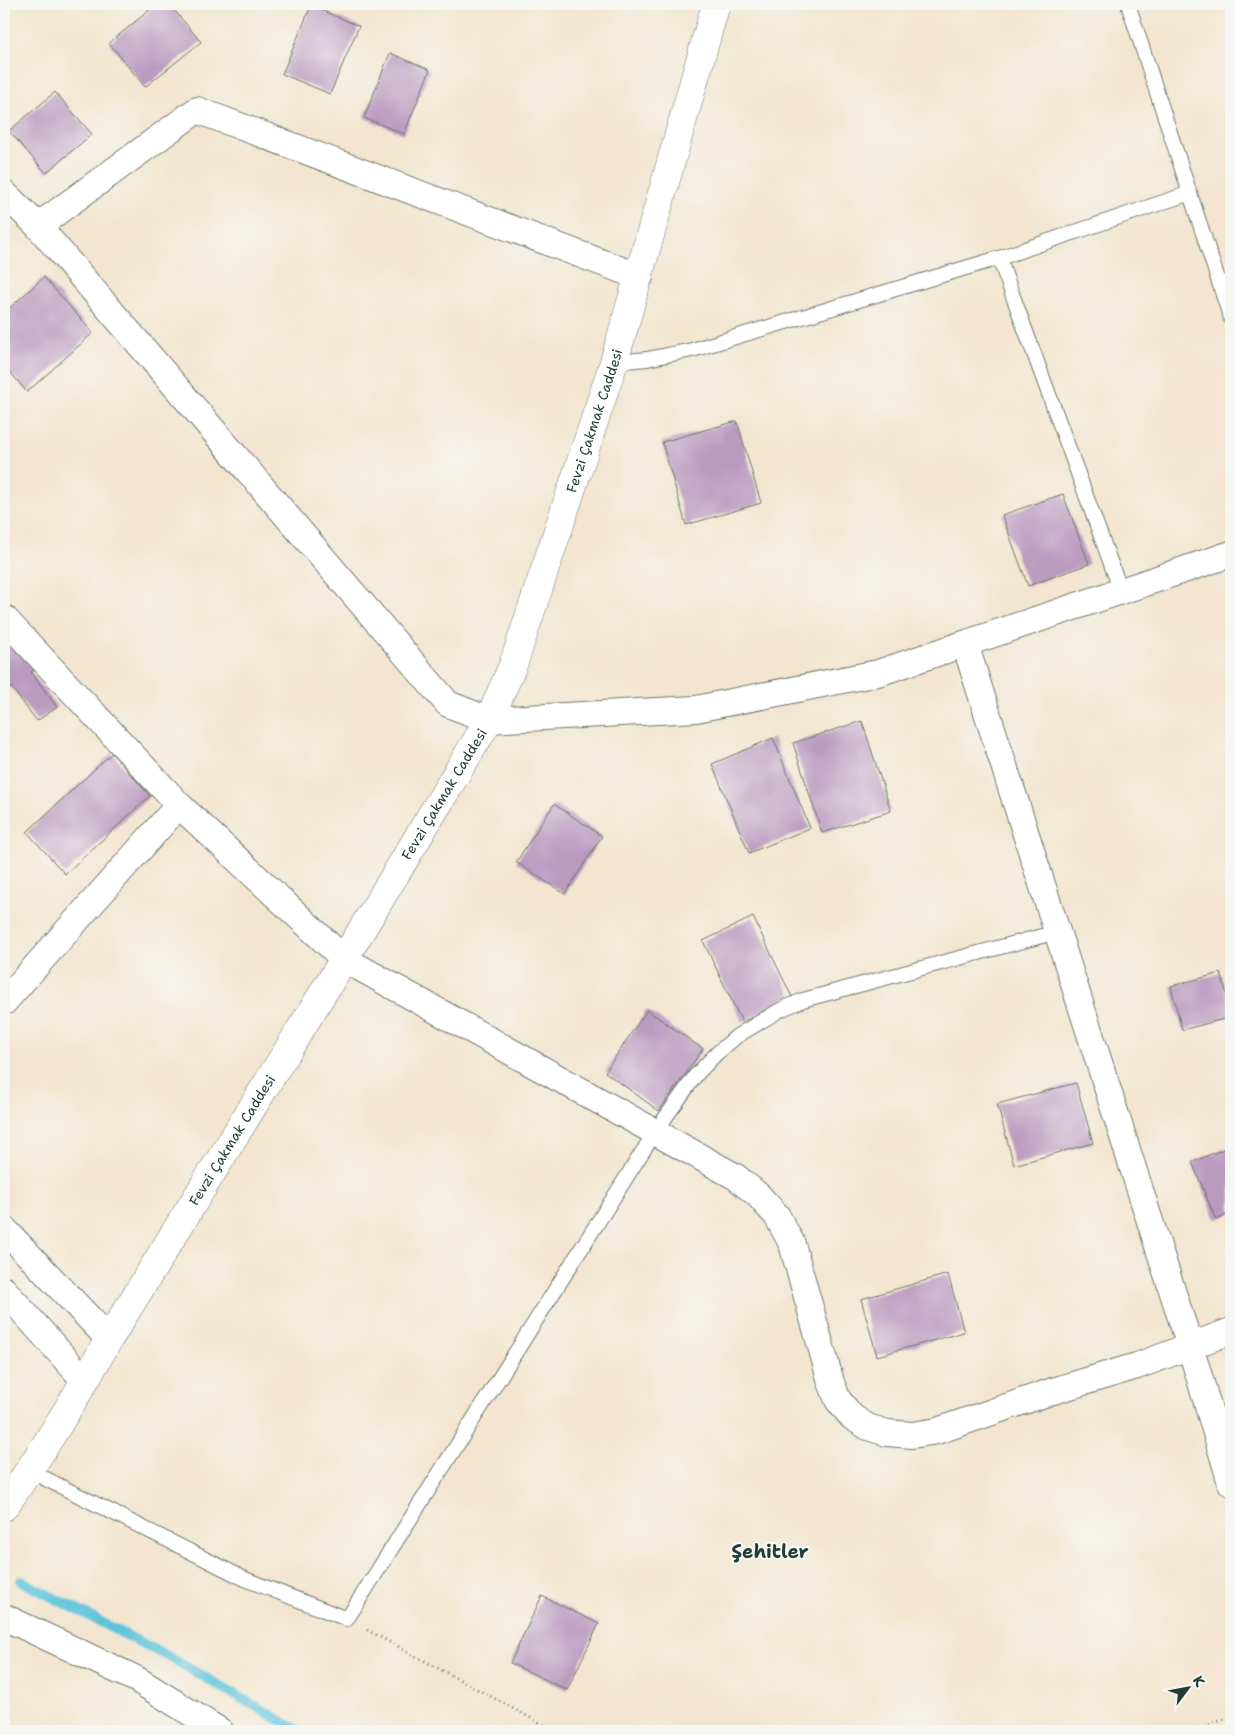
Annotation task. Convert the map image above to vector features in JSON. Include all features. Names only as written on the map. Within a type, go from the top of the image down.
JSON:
[{"type":"street","name":"Fevzi Çakmak Caddesi","points":[[4,1507],[30,1471],[489,720],[513,665],[614,362],[640,277],[716,4]]},
{"type":"street","points":[[38,226],[197,110],[640,277]]},
{"type":"street","points":[[8,205],[38,226],[448,704],[489,720],[696,709],[878,673],[1231,554]]},
{"type":"street","points":[[4,618],[179,805],[344,959],[736,1177],[758,1195],[777,1216],[792,1244],[831,1382],[838,1400],[852,1416],[868,1427],[887,1433],[912,1435],[937,1431],[1053,1391],[1137,1366],[1231,1331]]},
{"type":"street","points":[[964,644],[1190,1346],[1231,1483]]},
{"type":"street","points":[[4,1002],[179,805]]},
{"type":"street","points":[[4,1229],[109,1339]]},
{"type":"street","points":[[4,1290],[85,1381]]},
{"type":"street","points":[[4,1617],[136,1679],[220,1731]]},
{"type":"lane","points":[[1128,4],[1231,319]]},
{"type":"lane","points":[[614,362],[647,359],[692,350],[999,258],[1190,193]]},
{"type":"lane","points":[[999,258],[1121,591]]},
{"type":"lane","points":[[30,1471],[245,1579],[347,1619],[655,1132],[696,1075],[716,1054],[737,1036],[780,1010],[803,1000],[1057,932]]},
{"type":"path","points":[[347,1619],[555,1731]]},
{"type":"path","points":[[1190,1731],[1231,1717]]},
{"type":"building","points":[[157,4],[169,4],[201,42],[145,87],[109,43]]},
{"type":"building","points":[[311,6],[359,26],[330,94],[282,74]]},
{"type":"building","points":[[390,53],[430,70],[404,134],[364,118]]},
{"type":"building","points":[[55,92],[92,134],[46,173],[9,131]]},
{"type":"building","points":[[44,277],[93,333],[27,392],[4,365],[4,313]]},
{"type":"building","points":[[737,421],[761,503],[686,525],[662,442]]},
{"type":"building","points":[[1063,494],[1089,564],[1028,586],[1002,515]]},
{"type":"building","points":[[4,626],[35,669],[31,672],[57,707],[37,721],[11,687],[7,690],[4,685]]},
{"type":"building","points":[[862,721],[891,811],[822,833],[793,743]]},
{"type":"building","points":[[773,738],[810,828],[749,853],[712,764]]},
{"type":"building","points":[[112,753],[150,796],[65,874],[27,832]]},
{"type":"building","points":[[554,804],[602,836],[565,894],[516,862]]},
{"type":"building","points":[[753,917],[792,997],[742,1022],[703,941]]},
{"type":"building","points":[[1221,973],[1231,1017],[1182,1030],[1171,986]]},
{"type":"building","points":[[647,1010],[703,1049],[659,1111],[605,1072]]},
{"type":"building","points":[[1076,1083],[1093,1143],[1014,1165],[997,1104]]},
{"type":"building","points":[[1231,1146],[1231,1213],[1216,1220],[1192,1162]]},
{"type":"building","points":[[948,1274],[964,1332],[877,1356],[861,1299]]},
{"type":"building","points":[[542,1596],[599,1624],[567,1690],[510,1663]]},
{"type":"waterway","points":[[21,1581],[167,1656],[299,1731]]},
{"type":"district","name":"Şehitler","points":[[770,1551]]}]
